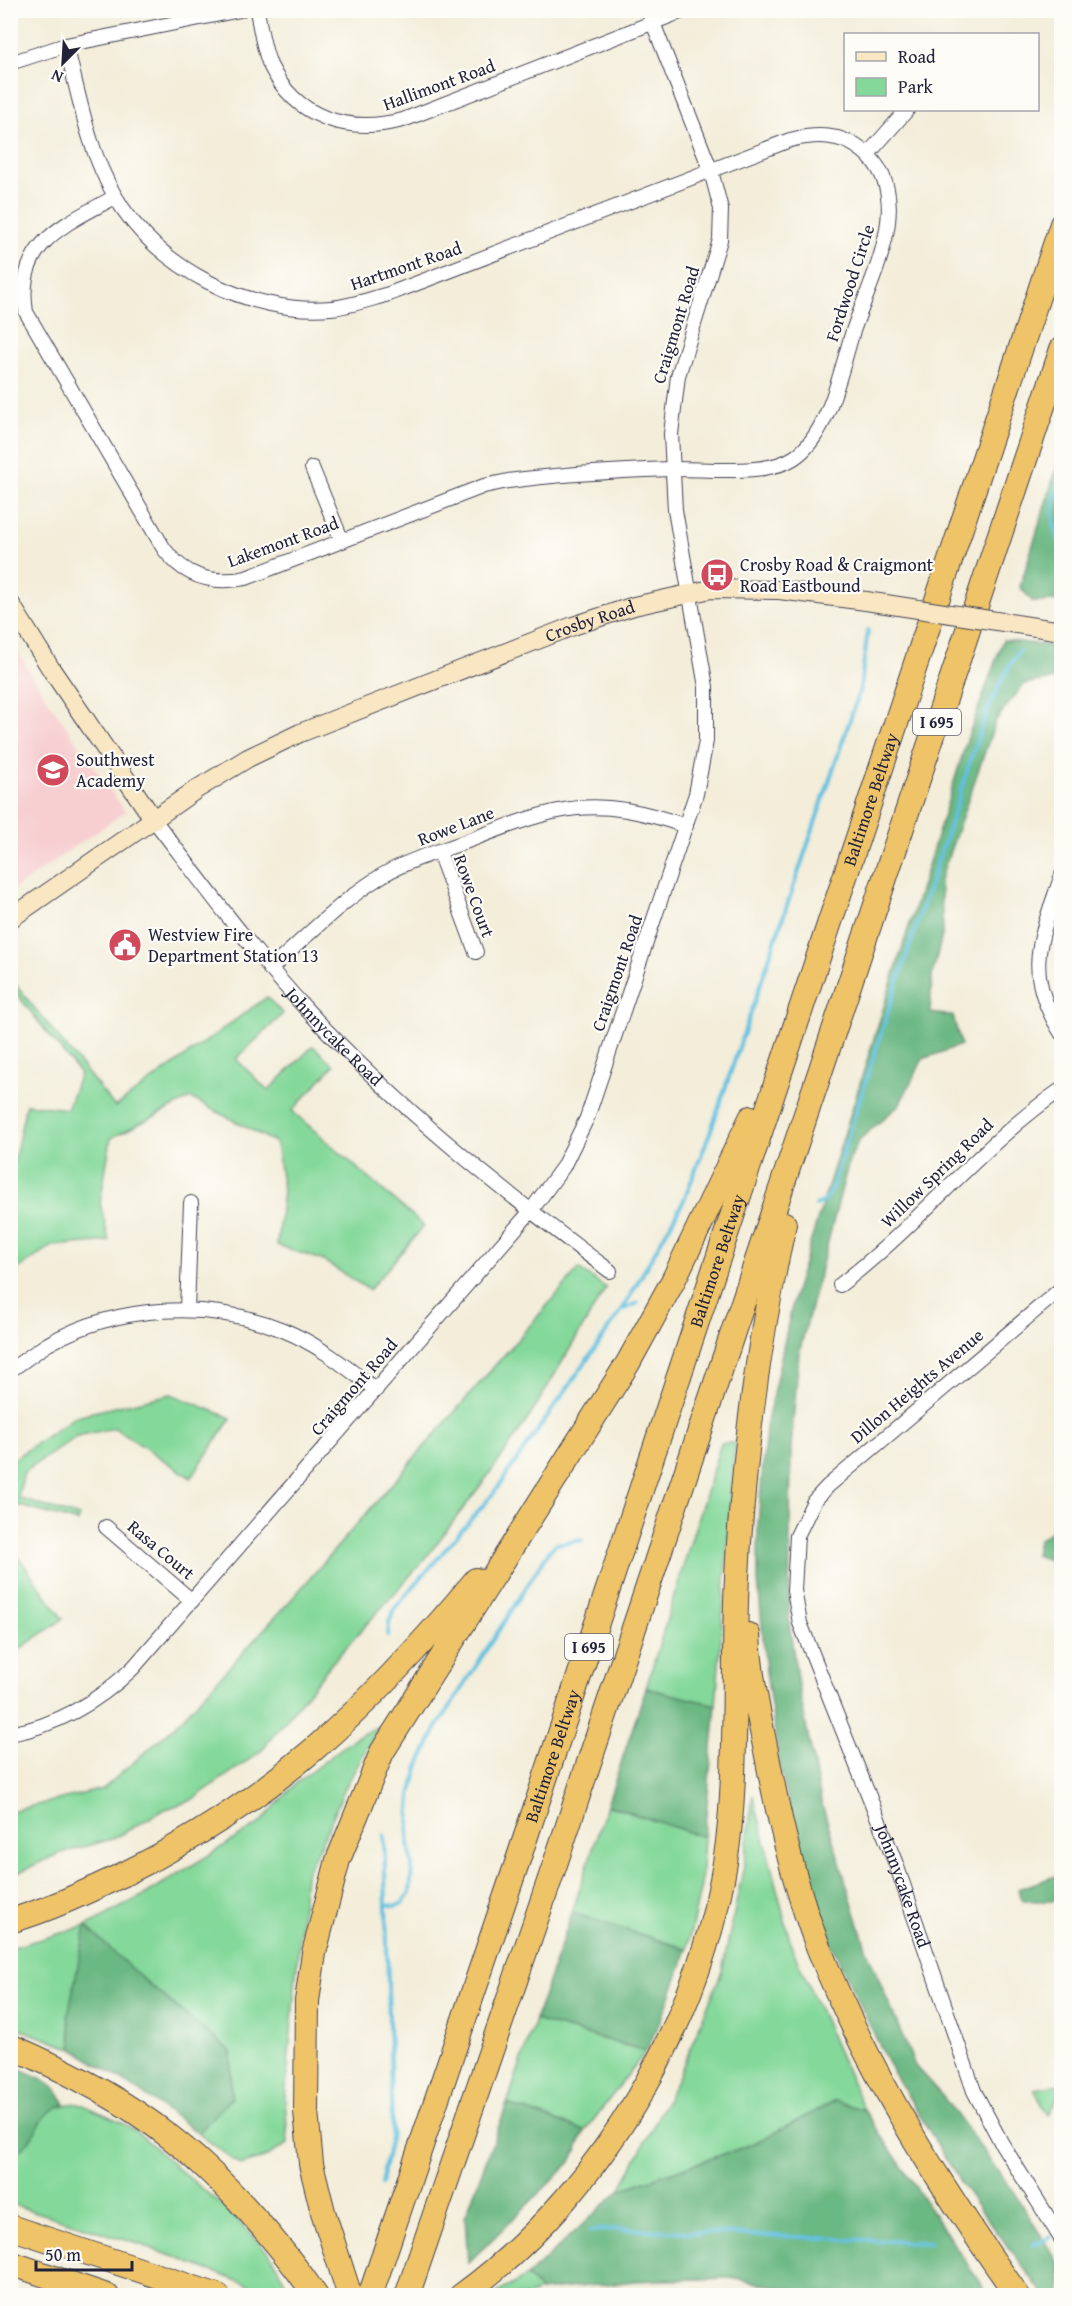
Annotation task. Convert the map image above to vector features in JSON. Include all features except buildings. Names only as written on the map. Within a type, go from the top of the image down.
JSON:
[{"type":"highway","name":"Baltimore Beltway","points":[[370,2295],[806,998],[1062,224]]},
{"type":"highway","name":"Baltimore Beltway","points":[[407,2295],[813,1096],[1062,348]]},
{"type":"highway","points":[[350,2295],[323,2212],[311,2164],[306,2111],[307,2001],[314,1953],[338,1860],[382,1752],[628,1363],[673,1281],[806,998]]},
{"type":"highway","points":[[461,2295],[483,2279],[561,2205],[624,2122],[677,2022],[714,1908],[731,1812],[736,1577],[748,1421],[771,1281],[813,1096]]},
{"type":"highway","points":[[10,1921],[80,1895],[171,1850],[238,1809],[281,1778],[347,1721],[401,1668],[548,1492]]},
{"type":"highway","points":[[742,1510],[749,1645],[757,1704],[778,1814],[819,1947],[884,2087],[953,2203],[1018,2295]]},
{"type":"highway","points":[[10,2046],[91,2085],[171,2137],[237,2201],[310,2286]]},
{"type":"highway","points":[[10,2226],[218,2295]]},
{"type":"highway","points":[[10,2263],[107,2295]]},
{"type":"main road","name":"Crosby Road","points":[[10,919],[240,763],[300,733],[583,623],[634,606],[711,589],[779,590],[1058,630]]},
{"type":"main road","name":"Johnnycake Road","points":[[10,603],[51,669],[154,820]]},
{"type":"street","points":[[10,63],[66,45],[240,10]]},
{"type":"street","name":"Hallimont Road","points":[[257,10],[269,63],[287,92],[315,113],[331,120],[366,127],[403,120],[650,17],[685,10]]},
{"type":"street","name":"Craigmont Road","points":[[10,1734],[41,1727],[69,1716],[108,1691],[133,1668],[530,1212],[563,1167],[587,1118],[686,825],[703,768],[708,715],[706,687],[679,542],[671,470],[672,405],[678,376],[720,240],[721,209],[711,171],[650,17]]},
{"type":"street","name":"Hartmont Road","points":[[66,45],[90,135],[115,197],[151,241],[169,258],[224,289],[252,299],[305,308],[331,308],[389,294],[711,171]]},
{"type":"street","points":[[868,154],[907,111]]},
{"type":"street","name":"Fordwood Circle","points":[[671,470],[761,468],[779,465],[795,457],[818,432],[888,228],[891,209],[884,177],[868,154],[843,139],[809,135],[790,140],[711,171]]},
{"type":"street","name":"Lakemont Road","points":[[115,197],[54,231],[43,241],[29,264],[23,296],[26,312],[164,549],[173,561],[198,577],[229,582],[246,578],[484,486],[508,481],[671,470]]},
{"type":"street","points":[[312,468],[342,541]]},
{"type":"street","name":"Rowe Lane","points":[[270,969],[365,887],[396,868],[535,815],[579,806],[627,809],[686,825]]},
{"type":"street","name":"Johnnycake Road","points":[[154,820],[270,969],[309,1012],[413,1114],[530,1212],[610,1271]]},
{"type":"street","name":"Rowe Court","points":[[439,852],[476,952]]},
{"type":"street","points":[[1062,875],[1043,929],[1037,968],[1038,986],[1044,1003],[1062,1034]]},
{"type":"street","name":"Willow Spring Road","points":[[840,1285],[880,1253],[1014,1124],[1062,1089]]},
{"type":"street","points":[[187,1310],[191,1203]]},
{"type":"street","name":"Dillon Heights Avenue","points":[[804,1518],[814,1501],[846,1469],[1062,1288]]},
{"type":"street","points":[[10,1370],[48,1344],[75,1331],[134,1315],[187,1310],[222,1312],[283,1330],[333,1357],[376,1390]]},
{"type":"street","name":"Johnnycake Road","points":[[804,1518],[794,1554],[794,1590],[808,1649],[896,1864],[974,2091],[1002,2144],[1062,2240]]},
{"type":"street","name":"Rasa Court","points":[[106,1527],[192,1600]]},
{"type":"shaded area","name":"Southwest Academy","points":[[10,640],[43,693],[125,812],[11,891]]},
{"type":"green space","points":[[1061,453],[1061,598],[1058,601],[1033,602],[1020,587]]},
{"type":"green space","points":[[1003,640],[1061,647],[1061,678],[1024,684],[996,720],[940,880],[943,931],[932,976],[930,1013],[953,1016],[961,1045],[923,1059],[899,1105],[859,1140],[849,1161],[799,1353],[791,1446],[789,1622],[798,1685],[821,1801],[867,1951],[915,2066],[944,2098],[1012,2190],[1061,2267],[1061,2295],[1044,2295],[962,2185],[889,2065],[831,1944],[798,1847],[780,1767],[766,1672],[758,1581],[758,1525],[766,1427],[795,1292],[967,740]]},
{"type":"green space","points":[[10,978],[115,1107],[267,997],[283,1014],[236,1059],[268,1091],[313,1046],[334,1065],[292,1111],[424,1226],[369,1290],[324,1261],[277,1245],[283,1191],[276,1143],[191,1098],[111,1138],[100,1203],[109,1241],[52,1246],[15,1271],[10,1264],[11,1177],[26,1104],[67,1109],[80,1074],[11,987]]},
{"type":"green space","points":[[579,1269],[606,1288],[530,1416],[425,1559],[331,1664],[260,1752],[190,1801],[163,1810],[115,1838],[58,1854],[11,1876],[11,1811],[103,1789],[176,1725],[291,1600]]},
{"type":"green space","points":[[171,1394],[231,1418],[191,1478],[115,1428],[77,1436],[24,1472],[18,1498],[79,1517],[78,1522],[17,1505],[11,1523],[11,1461],[76,1416]]},
{"type":"green space","points":[[721,1443],[735,1443],[716,1705],[646,1688]]},
{"type":"green space","points":[[1061,1511],[1061,1564],[1035,1555],[1038,1540],[1053,1530],[1054,1515]]},
{"type":"green space","points":[[10,1545],[63,1619],[11,1655],[10,1655]]},
{"type":"green space","points":[[646,1688],[716,1705],[704,1837],[607,1805]]},
{"type":"green space","points":[[379,1726],[344,1790],[305,1875],[285,2098],[288,2144],[264,2158],[240,2165],[198,2133],[231,2098],[231,2052],[140,1977],[68,2015],[73,2049],[11,2026],[10,1948],[86,1926],[146,1894],[259,1824],[295,1784],[356,1737]]},
{"type":"green space","points":[[753,1795],[792,1948],[864,2110],[835,2101],[753,2144],[620,2190],[678,2078],[722,1971],[745,1861]]},
{"type":"green space","points":[[607,1805],[704,1837],[701,1885],[687,1949],[572,1913]]},
{"type":"green space","points":[[1061,1874],[1061,1901],[1023,1901],[1018,1889]]},
{"type":"green space","points":[[572,1913],[687,1949],[666,2008],[646,2051],[535,2020]]},
{"type":"green space","points":[[86,1926],[140,1977],[231,2052],[231,2098],[198,2133],[129,2084],[73,2049],[68,2015]]},
{"type":"green space","points":[[535,2020],[646,2051],[585,2131],[507,2104]]},
{"type":"green space","points":[[15,2067],[52,2085],[62,2097],[65,2105],[48,2113],[26,2144],[11,2154],[11,2069]]},
{"type":"green space","points":[[1061,2084],[1061,2091],[1048,2115],[1034,2089]]},
{"type":"green space","points":[[835,2101],[864,2110],[988,2295],[825,2295],[730,2278],[635,2281],[540,2291],[527,2276],[620,2190],[753,2144]]},
{"type":"green space","points":[[79,2103],[135,2131],[221,2205],[260,2243],[274,2262],[284,2280],[286,2295],[276,2295],[142,2245],[11,2204],[10,2154],[24,2146],[43,2118],[55,2107]]},
{"type":"green space","points":[[507,2104],[585,2131],[571,2162],[468,2263],[465,2217]]},
{"type":"green space","points":[[527,2276],[540,2291],[529,2295],[492,2296]]},
{"type":"waterway","points":[[1062,473],[1053,510],[1055,529],[1062,547]]},
{"type":"waterway","points":[[622,1310],[683,1202],[710,1133],[860,690],[868,630]]},
{"type":"waterway","points":[[816,1205],[825,1201],[833,1185],[978,736],[995,694],[1019,651]]},
{"type":"waterway","points":[[388,1636],[389,1622],[395,1608],[493,1494],[622,1310],[638,1303]]},
{"type":"waterway","points":[[386,1904],[396,1906],[403,1903],[410,1893],[412,1866],[408,1835],[411,1796],[418,1767],[436,1729],[549,1551],[556,1544],[582,1540]]},
{"type":"waterway","points":[[381,2184],[392,2133],[384,1835]]},
{"type":"waterway","points":[[590,2231],[621,2229],[930,2243]]},
{"type":"waterway","points":[[1032,2245],[1051,2237]]},
{"type":"place","name":"Crosby Road & Craigmont Road Eastbound","points":[[717,575]]},
{"type":"place","name":"Southwest Academy","points":[[53,770]]},
{"type":"place","name":"Westview Fire Department Station 13","points":[[125,945]]}]
